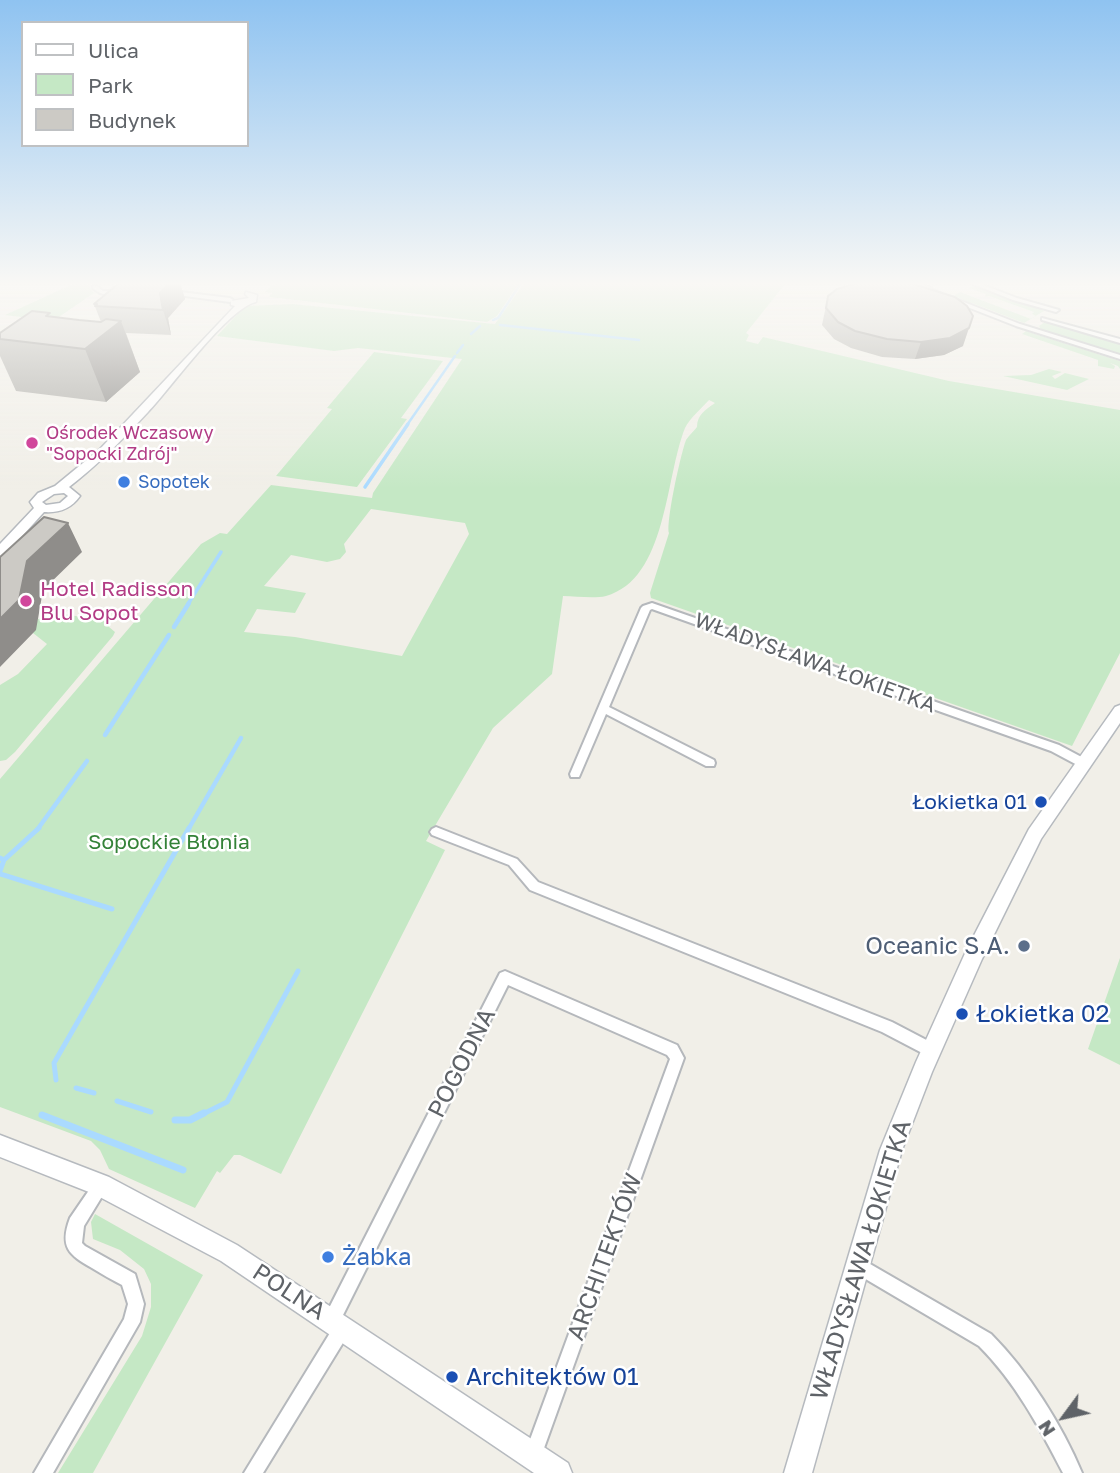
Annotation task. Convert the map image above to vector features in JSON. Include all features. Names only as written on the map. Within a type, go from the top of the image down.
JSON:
[{"type":"street","points":[[0,552],[46,509],[72,501],[74,496],[64,490],[170,382],[196,352]]},
{"type":"street","points":[[1103,352],[1120,357]]},
{"type":"street","name":"WŁADYSŁAWA ŁOKIETKA","points":[[575,774],[646,608],[652,606],[1055,748],[1085,764]]},
{"type":"street","points":[[602,709],[710,763]]},
{"type":"street","name":"WŁADYSŁAWA ŁOKIETKA","points":[[798,1473],[891,1150],[931,1050],[1035,834],[1120,711]]},
{"type":"street","points":[[436,832],[513,862],[534,886],[887,1027],[931,1050]]},
{"type":"street","name":"POGODNA","points":[[337,1323],[505,977],[672,1050],[677,1058]]},
{"type":"street","name":"ARCHITEKTÓW","points":[[533,1456],[677,1058]]},
{"type":"street","name":"POLNA","points":[[0,1146],[101,1185],[229,1253],[558,1473]]},
{"type":"street","points":[[43,1473],[132,1322],[134,1313],[135,1297],[129,1280],[79,1252],[74,1245],[76,1224],[101,1185]]},
{"type":"street","points":[[858,1265],[985,1340],[995,1349],[1035,1403],[1073,1473]]},
{"type":"street","points":[[260,1470],[337,1323]]},
{"type":"green space","points":[[374,352],[443,361],[401,418],[407,419],[357,487],[276,476],[332,409],[327,408]]},
{"type":"green space","name":"Sopockie Błonia","points":[[393,352],[825,352],[949,381],[1120,410],[1120,653],[1072,746],[651,598],[650,593],[669,533],[672,502],[686,440],[697,427],[700,416],[715,403],[709,400],[685,428],[661,524],[653,549],[641,570],[626,586],[606,596],[563,596],[552,674],[493,728],[426,841],[445,850],[281,1174],[240,1155],[234,1155],[220,1173],[217,1171],[195,1208],[109,1169],[100,1150],[91,1141],[0,1107],[0,779],[201,544],[220,533],[227,534],[271,485],[372,498],[462,359]],"holes":[[[371,509],[465,523],[469,534],[402,656],[295,637],[244,632],[257,609],[295,613],[306,593],[264,586],[291,555],[327,562],[340,559],[346,552],[344,544]]]},
{"type":"green space","points":[[1074,352],[1091,352],[1120,361],[1120,369],[1118,366],[1110,363],[1115,366],[1114,369],[1098,366],[1098,360]]},
{"type":"green space","points":[[1049,369],[1062,372],[1052,376],[1055,379],[1065,373],[1089,379],[1067,390],[1003,376],[1031,375]]},
{"type":"green space","points":[[62,609],[68,610],[65,614],[102,621],[105,618],[112,620],[109,627],[115,632],[15,752],[6,760],[0,761],[0,685],[18,674],[47,644],[33,633],[38,619],[55,616]]},
{"type":"green space","points":[[1120,958],[1120,1065],[1088,1049]]},
{"type":"green space","points":[[95,1214],[203,1275],[93,1473],[58,1473],[142,1336],[151,1307],[151,1284],[144,1269],[120,1250],[93,1239],[91,1222]]},
{"type":"building","points":[[44,517],[68,523],[27,561],[19,600],[0,619],[0,557]]},
{"type":"waterway","points":[[407,425],[455,356]]},
{"type":"waterway","points":[[365,487],[408,424]]},
{"type":"waterway","points":[[188,604],[221,552]]},
{"type":"waterway","points":[[174,627],[189,603]]},
{"type":"waterway","points":[[105,735],[169,635]]},
{"type":"waterway","points":[[188,830],[241,738]]},
{"type":"waterway","points":[[37,829],[87,761]]},
{"type":"waterway","points":[[56,1080],[54,1063],[189,828]]},
{"type":"waterway","points":[[4,860],[37,829]]},
{"type":"waterway","points":[[0,858],[4,860]]},
{"type":"waterway","points":[[0,871],[4,860]]},
{"type":"waterway","points":[[0,874],[112,909]]},
{"type":"waterway","points":[[201,1115],[227,1102],[298,971]]},
{"type":"waterway","points":[[76,1088],[94,1093]]},
{"type":"waterway","points":[[117,1101],[151,1112]]},
{"type":"waterway","points":[[175,1120],[190,1120],[204,1113]]},
{"type":"waterway","points":[[42,1115],[183,1170]]},
{"type":"place","name":"Ośrodek Wczasowy \"Sopocki Zdrój\"","points":[[32,443]]},
{"type":"place","name":"Sopotek","points":[[124,482]]},
{"type":"place","name":"Hotel Radisson Blu Sopot","points":[[26,601]]},
{"type":"place","name":"Łokietka 01","points":[[1041,802]]},
{"type":"place","name":"Oceanic S.A.","points":[[1024,946]]},
{"type":"place","name":"Łokietka 02","points":[[962,1014]]},
{"type":"place","name":"Żabka","points":[[328,1257]]},
{"type":"place","name":"Architektów 01","points":[[452,1377]]}]
